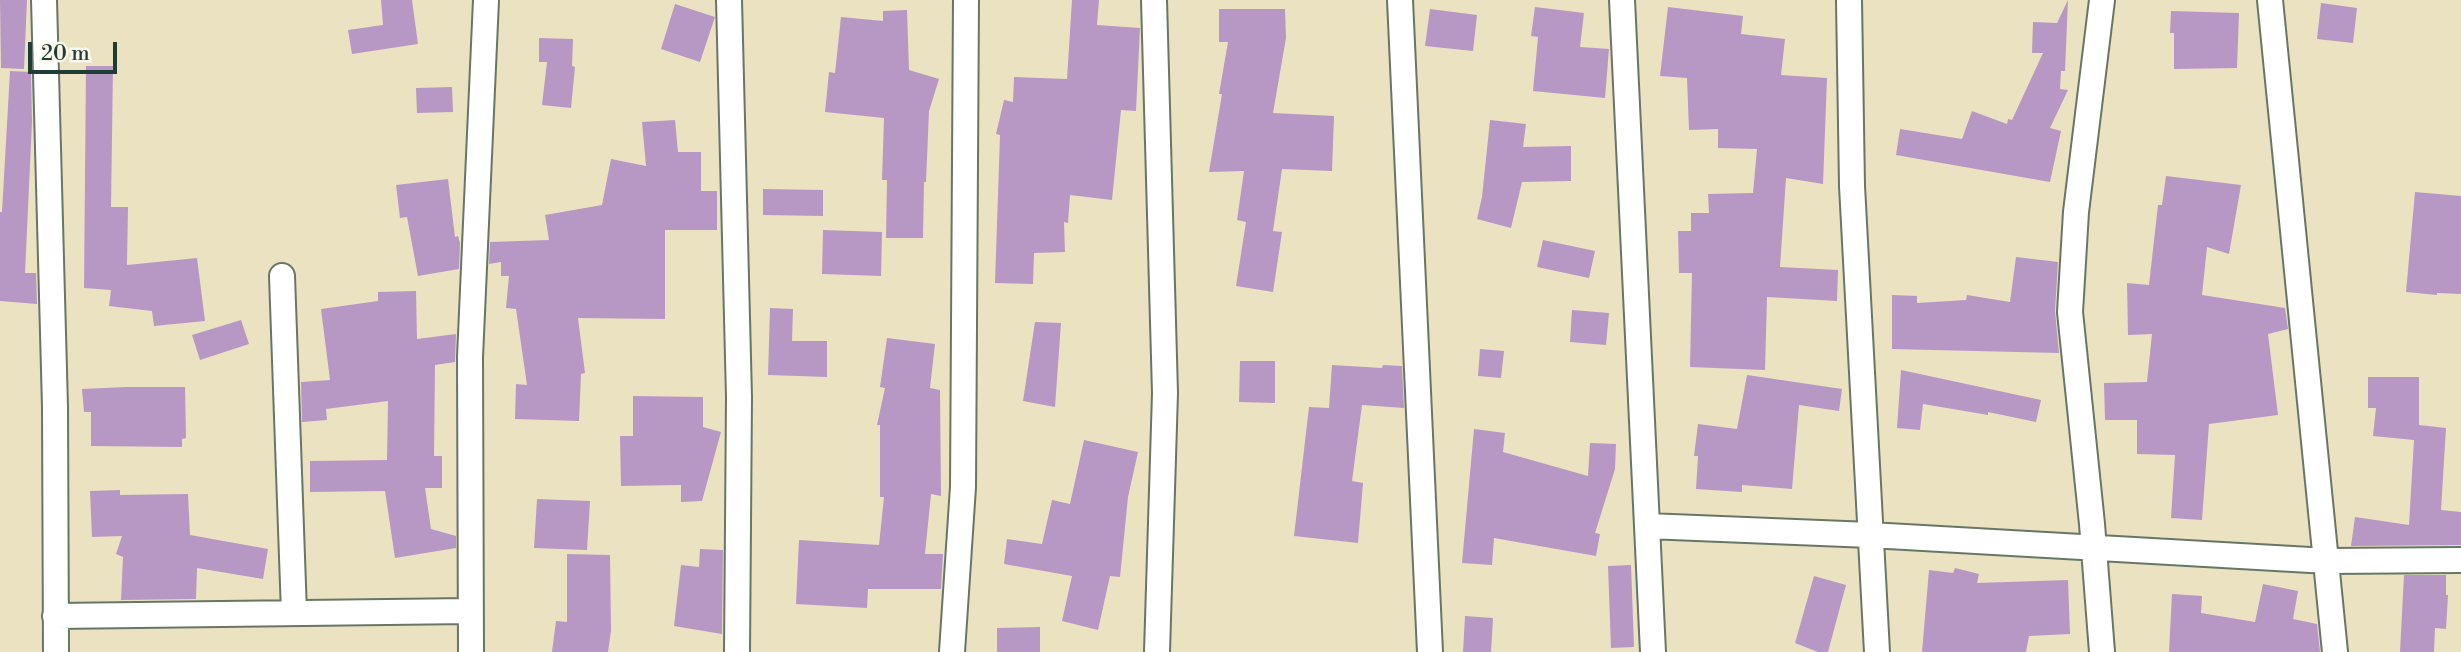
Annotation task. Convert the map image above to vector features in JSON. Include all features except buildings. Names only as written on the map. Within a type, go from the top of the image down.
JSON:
[{"type":"street","points":[[44,0],[55,407],[56,652]]},
{"type":"street","points":[[471,652],[470,357],[486,0]]},
{"type":"street","points":[[729,0],[739,397],[737,652]]},
{"type":"street","points":[[953,652],[963,487],[966,0]]},
{"type":"street","points":[[1154,0],[1164,393],[1157,652]]},
{"type":"street","points":[[1400,0],[1430,652]]},
{"type":"street","points":[[1622,0],[1653,652]]},
{"type":"street","points":[[1849,0],[1852,186],[1877,652]]},
{"type":"street","points":[[2102,0],[2076,212],[2070,312],[2102,652]]},
{"type":"street","points":[[2270,0],[2335,652]]},
{"type":"street","points":[[282,275],[294,613]]},
{"type":"street","points":[[1647,526],[1870,535],[2328,561],[2461,560]]},
{"type":"street","points":[[55,616],[470,611]]}]
